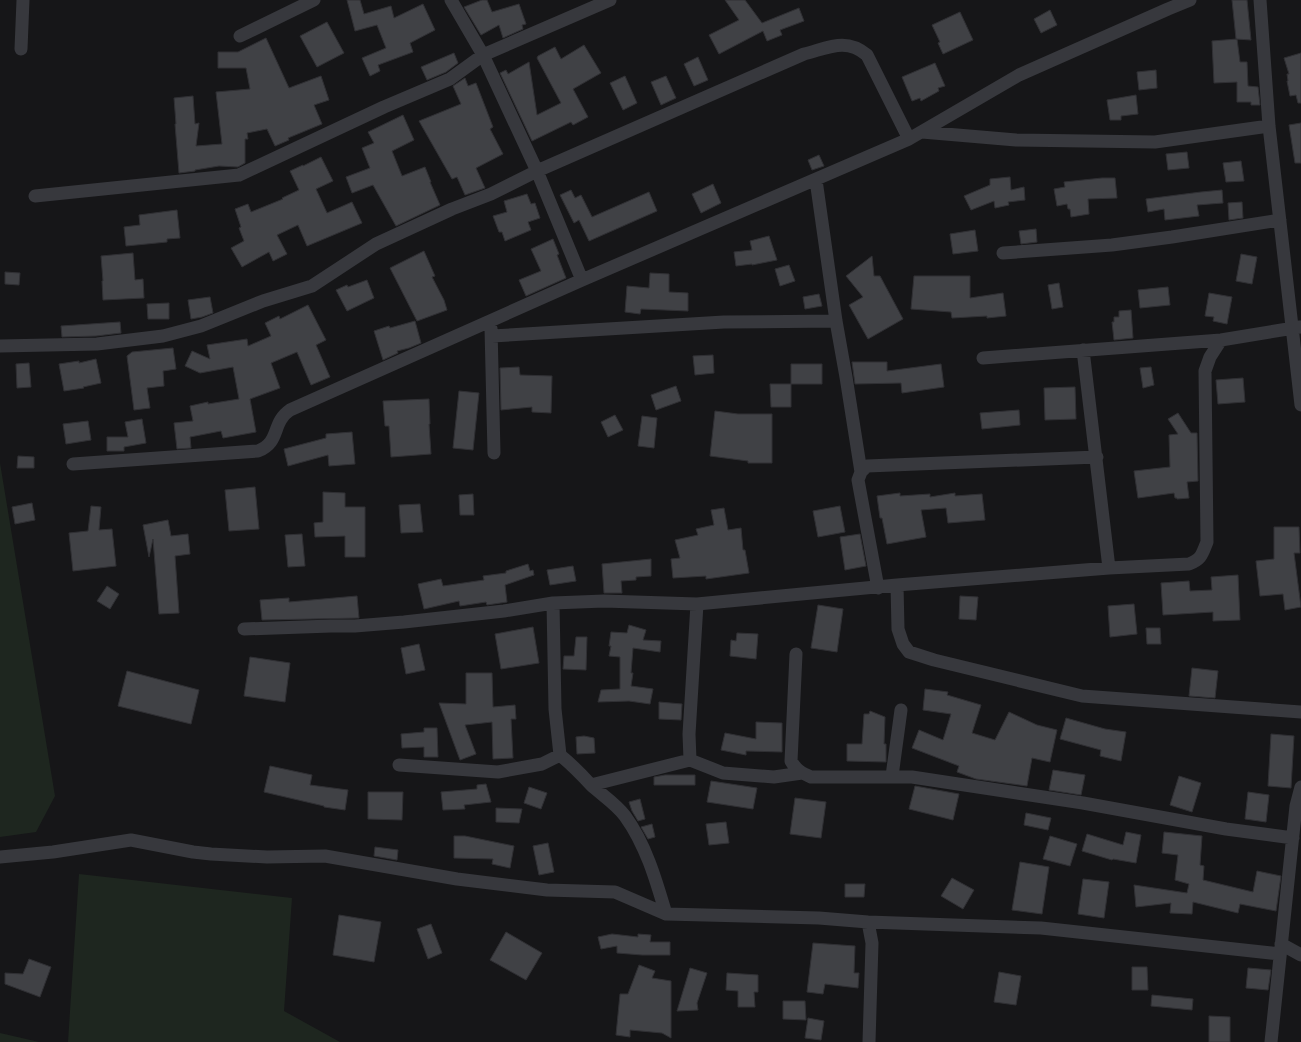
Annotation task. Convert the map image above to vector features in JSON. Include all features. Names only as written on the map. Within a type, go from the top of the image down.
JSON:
[{"type":"street","points":[[21,49],[23,0]]},
{"type":"street","points":[[240,36],[314,0]]},
{"type":"street","points":[[451,0],[483,55],[537,171],[582,280]]},
{"type":"street","points":[[35,196],[238,175],[384,106],[450,79],[483,55],[610,0]]},
{"type":"street","points":[[73,464],[258,451],[265,448],[272,442],[280,420],[283,415],[290,410],[490,320],[909,139],[1019,75],[1190,0]]},
{"type":"street","points":[[1260,0],[1269,126],[1280,220],[1297,327],[1301,406]]},
{"type":"street","points":[[0,346],[97,344],[163,336],[201,326],[263,301],[312,286],[376,244],[452,209],[491,194],[537,171],[804,54],[843,44],[858,48],[866,55],[909,139]]},
{"type":"street","points":[[922,132],[1016,140],[1155,142],[1269,126]]},
{"type":"street","points":[[816,180],[836,321],[861,472]]},
{"type":"street","points":[[1003,253],[1112,246],[1280,220]]},
{"type":"street","points":[[490,320],[492,336],[494,453]]},
{"type":"street","points":[[492,336],[724,322],[836,321]]},
{"type":"street","points":[[983,358],[1221,340],[1297,327]]},
{"type":"street","points":[[244,629],[355,626],[397,623],[553,604],[604,601],[697,604],[897,585],[1109,568],[1189,564],[1197,561],[1201,557],[1207,542],[1204,385],[1205,371],[1210,357],[1221,340]]},
{"type":"street","points":[[1083,350],[1109,568]]},
{"type":"street","points":[[878,588],[858,480],[861,472],[867,466],[1096,457]]},
{"type":"street","points":[[897,585],[898,629],[903,644],[909,652],[934,660],[1082,696],[1301,712]]},
{"type":"street","points":[[553,604],[555,709],[560,755],[624,815],[640,840],[649,861],[666,914]]},
{"type":"street","points":[[690,760],[689,734],[697,604]]},
{"type":"street","points":[[796,654],[791,761],[796,769],[802,774]]},
{"type":"street","points":[[892,776],[901,710]]},
{"type":"street","points":[[399,765],[498,772],[542,764],[560,755]]},
{"type":"street","points":[[591,785],[690,760],[723,773],[774,777],[802,774],[811,776],[912,777],[1059,800],[1226,829],[1293,838]]},
{"type":"street","points":[[1271,1042],[1296,806],[1301,787]]},
{"type":"street","points":[[0,856],[53,852],[135,840],[193,852],[267,857],[325,856],[457,879],[547,890],[615,892],[666,914],[819,918],[868,922],[1041,928],[1281,949],[1301,955]]},
{"type":"street","points":[[868,922],[872,943],[869,1042]]},
{"type":"shaded area","points":[[0,463],[55,796],[36,832],[0,837]]},
{"type":"shaded area","points":[[79,874],[292,898],[284,1011],[340,1042],[68,1042]]},
{"type":"shaded area","points":[[0,1033],[39,1042],[0,1042]]},
{"type":"building","points":[[347,0],[360,0],[364,14],[391,6],[394,18],[423,4],[435,30],[410,43],[413,52],[378,65],[380,71],[370,76],[362,58],[386,48],[377,25],[355,31]]},
{"type":"building","points":[[482,0],[487,0],[492,12],[519,4],[526,24],[522,25],[523,29],[503,38],[499,25],[481,35],[464,7]]},
{"type":"building","points":[[725,0],[745,0],[762,23],[799,8],[804,21],[780,30],[782,35],[767,41],[763,31],[719,54],[709,35],[739,20]]},
{"type":"building","points":[[1232,0],[1247,0],[1251,40],[1236,39]]},
{"type":"building","points":[[1050,10],[1057,25],[1041,33],[1034,19]]},
{"type":"building","points":[[960,12],[973,40],[943,54],[938,43],[940,42],[932,25]]},
{"type":"building","points":[[327,22],[344,53],[317,67],[300,36]]},
{"type":"building","points":[[266,38],[289,88],[321,76],[329,100],[314,105],[322,124],[288,138],[289,140],[275,146],[267,129],[247,133],[248,139],[245,139],[245,163],[238,167],[219,166],[179,173],[174,98],[193,96],[195,124],[199,123],[196,146],[222,144],[216,92],[250,89],[246,68],[218,68],[218,52],[238,52]]},
{"type":"building","points":[[1237,39],[1240,62],[1247,62],[1248,86],[1258,87],[1260,105],[1251,105],[1251,102],[1237,102],[1237,82],[1214,83],[1212,41]]},
{"type":"building","points":[[584,45],[601,73],[573,89],[588,117],[573,125],[571,122],[532,141],[500,73],[506,70],[508,74],[529,62],[537,115],[561,103],[537,58],[538,56],[555,47],[561,59]]},
{"type":"building","points":[[454,53],[458,63],[446,72],[427,80],[421,67]]},
{"type":"building","points":[[1301,53],[1301,103],[1298,103],[1296,95],[1290,96],[1287,81],[1287,74],[1289,74],[1284,58]]},
{"type":"building","points":[[698,57],[708,80],[694,86],[684,64]]},
{"type":"building","points":[[935,63],[945,86],[938,88],[939,91],[921,101],[920,98],[912,101],[902,77]]},
{"type":"building","points":[[1156,70],[1157,88],[1139,90],[1137,72]]},
{"type":"building","points":[[625,76],[637,103],[623,110],[610,83]]},
{"type":"building","points":[[666,76],[676,98],[661,105],[651,82]]},
{"type":"building","points":[[465,78],[468,86],[476,83],[493,127],[490,129],[503,154],[476,168],[485,188],[465,195],[457,177],[452,179],[419,121],[461,104],[453,86]]},
{"type":"building","points":[[1136,95],[1138,114],[1121,116],[1121,120],[1110,120],[1107,100]]},
{"type":"building","points":[[403,115],[414,140],[392,151],[402,176],[425,167],[440,205],[396,226],[373,185],[352,193],[346,177],[370,168],[362,148],[374,143],[368,132]]},
{"type":"building","points":[[1301,123],[1301,163],[1295,163],[1289,125]]},
{"type":"building","points":[[1187,152],[1189,168],[1168,170],[1166,154]]},
{"type":"building","points":[[819,155],[824,166],[812,170],[808,160]]},
{"type":"building","points":[[321,157],[333,181],[316,189],[327,213],[352,202],[362,223],[307,246],[298,225],[277,235],[287,254],[273,261],[269,252],[242,267],[231,248],[244,241],[239,228],[241,227],[235,209],[248,204],[251,212],[283,199],[282,198],[299,190],[290,171]]},
{"type":"building","points":[[1241,161],[1244,181],[1226,182],[1223,163]]},
{"type":"building","points":[[1010,177],[1011,190],[1024,187],[1025,200],[1008,202],[1009,205],[995,208],[994,201],[971,210],[964,196],[990,185],[990,179]]},
{"type":"building","points":[[1115,178],[1117,198],[1088,199],[1089,214],[1071,217],[1070,209],[1068,209],[1067,204],[1057,206],[1054,189],[1065,187],[1064,182]]},
{"type":"building","points":[[713,184],[721,203],[701,213],[692,194]]},
{"type":"building","points":[[571,190],[575,198],[581,195],[592,217],[649,192],[657,211],[589,241],[579,220],[574,223],[560,195]]},
{"type":"building","points":[[1222,190],[1223,203],[1197,205],[1199,216],[1165,220],[1164,209],[1148,212],[1146,199]]},
{"type":"building","points":[[527,194],[531,204],[535,203],[540,218],[528,222],[531,230],[505,241],[502,232],[499,232],[493,216],[507,212],[504,201]]},
{"type":"building","points":[[1242,202],[1243,218],[1229,220],[1228,203]]},
{"type":"building","points":[[177,210],[180,238],[167,239],[167,242],[126,246],[124,227],[140,225],[139,215]]},
{"type":"building","points":[[1036,229],[1037,242],[1021,244],[1019,231]]},
{"type":"building","points":[[975,230],[978,251],[953,254],[950,234]]},
{"type":"building","points":[[769,236],[777,260],[752,265],[736,266],[734,252],[752,250],[750,241]]},
{"type":"building","points":[[553,239],[559,254],[557,255],[566,278],[526,296],[519,280],[541,271],[531,249]]},
{"type":"building","points":[[424,251],[435,276],[432,277],[444,300],[447,310],[417,321],[390,268]]},
{"type":"building","points":[[133,253],[135,280],[143,279],[144,298],[103,300],[101,256]]},
{"type":"building","points":[[1241,254],[1257,257],[1252,284],[1236,281]]},
{"type":"building","points":[[872,256],[874,276],[880,276],[903,319],[868,339],[849,305],[863,297],[846,276]]},
{"type":"building","points":[[789,265],[795,281],[780,286],[775,269]]},
{"type":"building","points":[[5,272],[20,273],[19,285],[5,284]]},
{"type":"building","points":[[650,273],[669,274],[669,292],[688,293],[688,311],[641,309],[640,314],[625,312],[627,286],[649,288]]},
{"type":"building","points":[[914,276],[970,276],[970,298],[1003,293],[1006,316],[987,318],[987,316],[952,318],[951,312],[911,309]]},
{"type":"building","points":[[367,280],[374,298],[347,311],[336,290],[347,285],[348,287]]},
{"type":"building","points":[[1059,283],[1063,307],[1052,309],[1048,285]]},
{"type":"building","points":[[1168,287],[1170,305],[1140,308],[1138,290]]},
{"type":"building","points":[[1209,293],[1232,297],[1227,324],[1213,321],[1214,317],[1205,316]]},
{"type":"building","points":[[819,294],[822,306],[805,309],[803,297]]},
{"type":"building","points":[[210,297],[213,313],[191,319],[188,300]]},
{"type":"building","points":[[169,303],[169,319],[148,319],[147,304]]},
{"type":"building","points":[[308,305],[326,340],[316,345],[330,377],[311,385],[297,352],[271,363],[280,388],[250,399],[256,432],[223,438],[221,431],[190,437],[191,448],[177,449],[174,423],[193,421],[190,406],[208,402],[208,404],[239,399],[233,367],[200,373],[185,366],[192,351],[210,359],[207,345],[247,339],[248,346],[271,336],[265,323],[279,316],[280,319]]},
{"type":"building","points":[[1131,310],[1133,338],[1114,340],[1112,322],[1114,322],[1114,317],[1119,317],[1119,311]]},
{"type":"building","points":[[415,321],[421,343],[397,351],[398,353],[383,360],[374,331],[389,326],[390,328]]},
{"type":"building","points":[[120,322],[121,333],[96,336],[62,337],[61,326]]},
{"type":"building","points":[[173,348],[176,369],[163,371],[164,386],[147,388],[150,408],[134,410],[127,356],[132,352]]},
{"type":"building","points":[[713,355],[714,373],[695,375],[693,356]]},
{"type":"building","points":[[96,359],[101,383],[83,387],[84,388],[64,391],[59,364],[79,361],[79,363]]},
{"type":"building","points":[[852,362],[887,362],[887,371],[941,364],[944,387],[902,393],[901,383],[855,384]]},
{"type":"building","points":[[29,363],[31,387],[17,388],[16,364]]},
{"type":"building","points":[[791,364],[822,364],[822,384],[791,384]]},
{"type":"building","points":[[519,367],[520,375],[552,376],[551,413],[532,412],[532,407],[501,410],[500,368]]},
{"type":"building","points":[[1151,367],[1154,385],[1143,388],[1140,368]]},
{"type":"building","points":[[1243,378],[1245,402],[1218,404],[1216,380]]},
{"type":"building","points":[[770,384],[791,384],[791,407],[771,407]]},
{"type":"building","points":[[676,386],[681,401],[656,410],[651,395]]},
{"type":"building","points":[[1075,387],[1076,419],[1045,420],[1044,388]]},
{"type":"building","points":[[459,391],[479,393],[473,450],[453,448]]},
{"type":"building","points":[[429,399],[431,454],[391,457],[389,426],[385,426],[383,401]]},
{"type":"building","points":[[1019,410],[1020,425],[982,429],[980,413]]},
{"type":"building","points":[[715,411],[738,414],[772,414],[772,463],[748,463],[748,461],[710,456]]},
{"type":"building","points":[[1178,413],[1191,433],[1197,433],[1198,481],[1187,482],[1189,498],[1177,499],[1175,498],[1174,493],[1138,498],[1134,471],[1170,467],[1169,435],[1178,434],[1168,419]]},
{"type":"building","points":[[615,415],[623,430],[608,437],[601,422]]},
{"type":"building","points":[[642,416],[657,418],[654,448],[638,446]]},
{"type":"building","points":[[142,419],[146,443],[124,447],[124,451],[107,451],[107,437],[128,437],[125,422]]},
{"type":"building","points":[[88,421],[91,440],[66,444],[63,424]]},
{"type":"building","points":[[352,432],[355,464],[329,466],[328,455],[288,466],[284,449],[326,438],[326,434]]},
{"type":"building","points":[[18,456],[34,457],[34,468],[17,468]]},
{"type":"building","points":[[255,487],[259,529],[229,531],[225,490]]},
{"type":"building","points":[[323,492],[345,493],[345,507],[365,507],[365,557],[345,557],[345,536],[315,537],[314,523],[323,522]]},
{"type":"building","points":[[900,493],[900,496],[930,494],[930,497],[955,493],[955,496],[982,494],[985,520],[948,523],[946,508],[921,510],[926,537],[887,544],[882,518],[880,518],[877,496]]},
{"type":"building","points":[[473,494],[474,515],[460,515],[459,495]]},
{"type":"building","points":[[32,503],[35,520],[15,524],[12,507]]},
{"type":"building","points":[[420,504],[423,532],[401,533],[399,505]]},
{"type":"building","points":[[91,506],[101,507],[99,530],[112,529],[116,566],[73,571],[69,533],[88,531]]},
{"type":"building","points":[[840,506],[845,532],[818,537],[813,511]]},
{"type":"building","points":[[724,508],[728,530],[741,528],[743,550],[745,550],[749,573],[706,579],[706,576],[673,578],[671,559],[680,558],[675,540],[698,535],[696,529],[714,525],[711,510]]},
{"type":"building","points":[[168,520],[171,536],[188,534],[190,554],[175,556],[179,613],[159,614],[153,539],[149,557],[143,525]]},
{"type":"building","points":[[1274,527],[1299,527],[1300,553],[1294,553],[1301,607],[1285,610],[1283,594],[1260,596],[1256,561],[1274,559]]},
{"type":"building","points":[[302,534],[305,566],[288,567],[285,535]]},
{"type":"building","points":[[860,534],[866,566],[845,570],[840,537]]},
{"type":"building","points":[[651,559],[651,576],[636,577],[636,580],[621,581],[622,593],[604,593],[602,564]]},
{"type":"building","points":[[528,564],[530,571],[533,570],[534,575],[505,585],[507,602],[487,605],[486,602],[460,606],[459,601],[424,609],[418,584],[441,579],[443,586],[484,580],[483,576],[506,573],[506,571]]},
{"type":"building","points":[[573,566],[576,581],[550,585],[547,570]]},
{"type":"building","points":[[1238,575],[1240,620],[1213,621],[1213,612],[1163,615],[1161,583],[1189,581],[1190,591],[1212,590],[1211,577]]},
{"type":"building","points":[[107,586],[119,594],[110,609],[97,601]]},
{"type":"building","points":[[357,596],[359,618],[262,620],[260,600],[289,598],[289,602]]},
{"type":"building","points":[[960,596],[978,597],[976,620],[959,619]]},
{"type":"building","points":[[1134,604],[1137,634],[1110,637],[1108,606]]},
{"type":"building","points":[[818,605],[843,609],[837,652],[811,648]]},
{"type":"building","points":[[629,625],[646,630],[643,640],[661,641],[660,652],[633,648],[631,673],[633,673],[631,686],[653,689],[650,704],[629,701],[598,702],[601,690],[620,689],[620,657],[609,656],[611,646],[609,646],[611,632],[627,633]]},
{"type":"building","points":[[533,627],[539,663],[501,669],[495,634]]},
{"type":"building","points":[[1146,628],[1160,628],[1161,644],[1147,644]]},
{"type":"building","points":[[737,633],[758,634],[756,659],[730,656],[731,640],[736,641]]},
{"type":"building","points":[[576,637],[587,637],[586,670],[563,669],[564,656],[574,656]]},
{"type":"building","points":[[419,644],[425,670],[406,674],[401,648]]},
{"type":"building","points":[[250,657],[290,663],[285,702],[244,696]]},
{"type":"building","points":[[1192,668],[1218,671],[1215,698],[1189,696]]},
{"type":"building","points":[[127,671],[199,690],[191,724],[118,706]]},
{"type":"building","points":[[466,673],[492,673],[493,707],[515,705],[516,719],[511,719],[513,758],[493,759],[492,722],[465,725],[476,754],[460,760],[439,703],[466,704]]},
{"type":"building","points":[[925,689],[948,692],[947,695],[981,705],[972,733],[995,740],[1009,712],[1037,725],[1057,730],[1050,762],[1032,758],[1027,786],[976,779],[957,772],[959,766],[912,748],[919,730],[943,740],[951,714],[923,710]]},
{"type":"building","points":[[659,702],[682,704],[681,720],[659,719]]},
{"type":"building","points":[[870,711],[885,717],[884,744],[886,744],[886,762],[847,761],[847,744],[862,744],[864,714],[869,714]]},
{"type":"building","points":[[1066,718],[1105,729],[1126,732],[1121,761],[1100,756],[1101,750],[1060,739]]},
{"type":"building","points":[[756,722],[782,723],[782,752],[746,751],[746,755],[721,750],[725,733],[756,739]]},
{"type":"building","points":[[424,728],[437,728],[438,757],[424,757],[424,747],[402,748],[401,734],[424,732]]},
{"type":"building","points":[[1271,734],[1294,736],[1291,788],[1268,786]]},
{"type":"building","points":[[584,736],[594,738],[595,753],[577,754],[576,737]]},
{"type":"building","points":[[270,766],[312,775],[310,785],[348,790],[345,810],[324,807],[264,792]]},
{"type":"building","points":[[1053,770],[1085,775],[1081,795],[1049,790]]},
{"type":"building","points":[[665,775],[695,775],[695,785],[654,785],[654,777]]},
{"type":"building","points":[[1179,776],[1201,783],[1192,812],[1170,805]]},
{"type":"building","points":[[711,781],[757,788],[753,809],[707,802]]},
{"type":"building","points":[[486,784],[491,802],[464,805],[465,809],[443,810],[441,792],[477,789],[477,785]]},
{"type":"building","points":[[915,786],[959,794],[953,820],[909,809]]},
{"type":"building","points":[[529,787],[547,793],[541,809],[524,803]]},
{"type":"building","points":[[368,792],[403,792],[402,820],[368,819]]},
{"type":"building","points":[[1248,792],[1269,795],[1266,822],[1245,819]]},
{"type":"building","points":[[795,798],[826,802],[821,838],[790,834]]},
{"type":"building","points":[[640,799],[645,819],[638,821],[629,802]]},
{"type":"building","points":[[496,808],[522,809],[519,823],[496,822]]},
{"type":"building","points":[[1026,813],[1051,818],[1048,830],[1024,825]]},
{"type":"building","points":[[726,822],[729,843],[709,845],[706,824]]},
{"type":"building","points":[[652,824],[655,837],[648,839],[641,827]]},
{"type":"building","points":[[1126,832],[1141,835],[1136,863],[1112,860],[1082,851],[1087,834],[1123,845]]},
{"type":"building","points":[[1164,832],[1202,836],[1200,865],[1204,866],[1203,880],[1253,892],[1257,871],[1281,876],[1276,911],[1240,904],[1238,913],[1193,902],[1192,914],[1170,913],[1171,903],[1136,907],[1134,885],[1187,893],[1189,884],[1175,880],[1178,855],[1162,853]]},
{"type":"building","points":[[454,836],[465,836],[514,846],[510,868],[492,864],[493,859],[454,858]]},
{"type":"building","points":[[1050,836],[1077,844],[1070,866],[1043,859]]},
{"type":"building","points":[[548,843],[554,872],[539,875],[533,846]]},
{"type":"building","points":[[375,847],[398,850],[397,860],[374,856]]},
{"type":"building","points":[[1020,862],[1049,867],[1042,914],[1012,910]]},
{"type":"building","points":[[952,878],[974,890],[963,909],[941,896]]},
{"type":"building","points":[[1083,879],[1109,882],[1104,918],[1078,914]]},
{"type":"building","points":[[845,884],[865,884],[864,897],[845,897]]},
{"type":"building","points":[[339,915],[381,922],[374,962],[333,955]]},
{"type":"building","points":[[431,924],[442,953],[428,959],[417,929]]},
{"type":"building","points":[[506,932],[542,953],[526,980],[490,960]]},
{"type":"building","points":[[612,934],[638,937],[638,934],[651,935],[650,942],[670,942],[670,955],[617,953],[617,946],[601,949],[598,937]]},
{"type":"building","points":[[813,943],[855,946],[854,973],[859,973],[858,988],[825,984],[823,994],[807,992]]},
{"type":"building","points":[[29,959],[51,967],[40,997],[5,984],[5,973],[23,974]]},
{"type":"building","points":[[639,965],[655,971],[652,978],[671,981],[671,1038],[662,1033],[630,1030],[630,1037],[616,1035],[620,994],[628,994]]},
{"type":"building","points":[[1132,967],[1147,967],[1148,990],[1132,990]]},
{"type":"building","points":[[690,968],[707,973],[697,1003],[698,1010],[677,1011]]},
{"type":"building","points":[[1248,968],[1271,970],[1268,990],[1246,988]]},
{"type":"building","points":[[999,972],[1021,976],[1016,1005],[994,1002]]},
{"type":"building","points":[[727,973],[758,975],[758,992],[754,992],[755,1007],[738,1007],[738,991],[726,990]]},
{"type":"building","points":[[1152,995],[1193,999],[1192,1010],[1151,1006]]},
{"type":"building","points":[[783,1001],[805,1001],[806,1020],[783,1019]]},
{"type":"building","points":[[1209,1016],[1230,1017],[1230,1042],[1209,1042]]},
{"type":"building","points":[[808,1018],[824,1021],[821,1040],[805,1038]]}]
